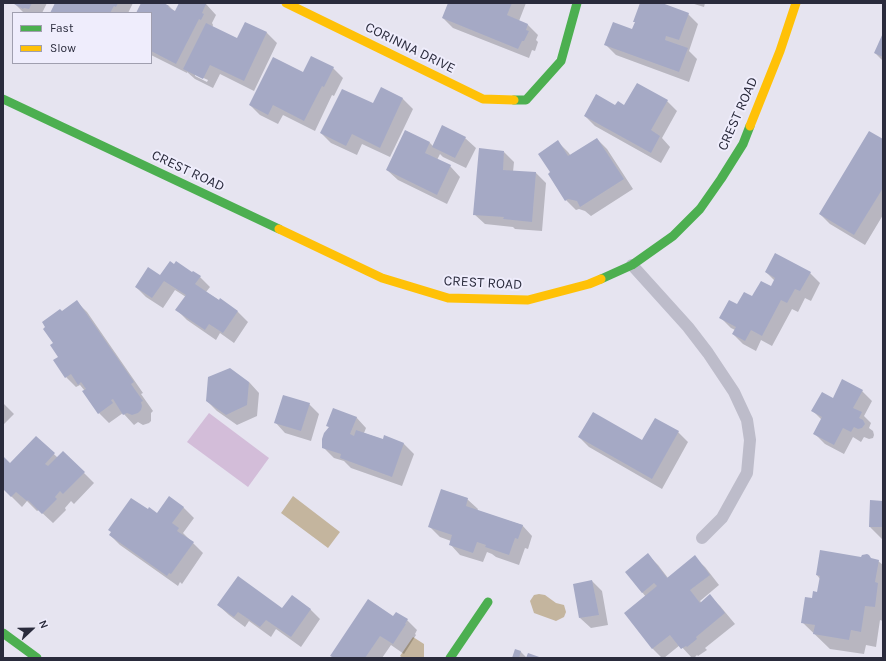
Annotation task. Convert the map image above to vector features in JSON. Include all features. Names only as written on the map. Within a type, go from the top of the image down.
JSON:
[{"type":"street","name":"CORINNA DRIVE","points":[[286,3],[483,100],[526,100],[561,61],[577,3]]},
{"type":"street","name":"CREST ROAD","points":[[3,99],[382,278],[448,298],[528,300],[589,284],[632,265],[673,236],[700,210],[722,179],[743,144],[780,51],[796,3]]},
{"type":"street","points":[[450,658],[488,602]]},
{"type":"street","points":[[3,633],[38,658]]},
{"type":"lane","points":[[632,265],[688,327],[708,353],[734,392],[747,420],[750,440],[747,473],[722,518],[702,538]]},
{"type":"shaded area","points":[[209,413],[269,458],[248,487],[187,442]]},
{"type":"shaded area","points":[[293,496],[340,532],[328,548],[281,513]]},
{"type":"shaded area","points":[[534,595],[545,595],[556,603],[564,605],[566,612],[564,617],[556,621],[534,613],[530,601]]},
{"type":"shaded area","points":[[413,637],[424,644],[424,658],[403,658],[400,656]]},
{"type":"building","points":[[14,3],[32,3],[29,9],[23,9]]},
{"type":"building","points":[[55,3],[118,3],[111,12],[50,12]]},
{"type":"building","points":[[141,3],[164,3],[175,11],[179,3],[206,4],[201,20],[199,19],[176,64],[152,52],[152,12],[136,12]]},
{"type":"building","points":[[448,3],[512,3],[507,15],[528,24],[526,30],[529,31],[518,49],[442,18]]},
{"type":"building","points":[[640,3],[662,3],[689,13],[679,40],[666,36],[665,40],[688,48],[679,72],[604,45],[613,22],[632,29]]},
{"type":"building","points":[[245,22],[267,32],[244,81],[210,65],[203,79],[183,69],[206,23],[237,38]]},
{"type":"building","points":[[883,33],[883,57],[874,53]]},
{"type":"building","points":[[311,56],[334,67],[324,87],[322,86],[304,121],[273,105],[268,115],[249,105],[273,57],[303,72]]},
{"type":"building","points":[[637,83],[668,100],[651,130],[660,136],[651,153],[584,116],[596,94],[615,105],[618,101],[624,105]]},
{"type":"building","points":[[381,87],[403,98],[380,148],[352,134],[346,146],[320,133],[342,89],[373,103]]},
{"type":"building","points":[[442,125],[466,137],[455,158],[432,147]]},
{"type":"building","points":[[405,130],[430,142],[425,153],[451,165],[437,195],[386,170]]},
{"type":"building","points":[[869,131],[883,139],[883,188],[854,235],[819,214]]},
{"type":"building","points":[[597,138],[624,179],[580,207],[577,201],[568,199],[565,201],[548,174],[550,172],[538,154],[558,140],[568,156]]},
{"type":"building","points":[[479,148],[504,151],[503,170],[536,172],[532,222],[503,219],[504,217],[473,215]]},
{"type":"building","points":[[775,253],[811,272],[800,291],[795,289],[787,303],[781,300],[762,336],[751,330],[745,341],[732,334],[736,327],[719,318],[729,300],[737,304],[744,292],[752,296],[761,281],[771,286],[775,278],[765,272]]},
{"type":"building","points":[[170,261],[174,264],[176,261],[192,272],[193,271],[201,276],[195,284],[219,300],[220,298],[238,311],[223,333],[209,324],[205,330],[175,310],[186,295],[164,281],[152,298],[135,287],[148,267],[160,275]]},
{"type":"building","points":[[77,300],[134,382],[131,384],[143,401],[141,402],[141,410],[138,413],[132,415],[127,413],[123,415],[113,399],[111,400],[113,403],[98,414],[82,391],[86,389],[81,382],[78,385],[71,374],[65,378],[53,360],[58,357],[50,345],[53,343],[43,329],[45,327],[42,322],[60,309],[62,311]]},
{"type":"building","points":[[230,368],[249,382],[247,405],[226,415],[206,401],[208,377]]},
{"type":"building","points":[[842,379],[863,390],[853,408],[862,412],[859,418],[863,420],[865,424],[862,428],[858,429],[854,427],[851,432],[843,428],[834,445],[813,434],[822,417],[811,411],[822,392],[833,398]]},
{"type":"building","points":[[283,395],[310,403],[301,431],[274,423]]},
{"type":"building","points":[[333,408],[357,417],[350,434],[354,436],[356,430],[383,439],[384,435],[404,443],[392,477],[340,458],[341,454],[322,448],[322,439],[324,433],[329,427],[326,426]]},
{"type":"building","points":[[593,412],[642,440],[655,418],[679,431],[652,479],[578,437]]},
{"type":"building","points":[[36,436],[55,453],[45,464],[48,466],[63,451],[85,472],[63,494],[60,491],[55,497],[57,499],[42,514],[28,500],[27,501],[16,492],[11,497],[3,489],[3,456],[10,463]]},
{"type":"building","points":[[441,489],[468,498],[466,506],[523,525],[518,539],[515,538],[509,555],[485,547],[486,545],[477,542],[473,553],[449,545],[452,535],[428,527]]},
{"type":"building","points":[[169,496],[184,507],[172,523],[179,528],[177,531],[194,542],[171,574],[169,573],[167,576],[109,535],[111,532],[108,530],[131,498],[157,513]]},
{"type":"building","points":[[870,500],[883,501],[883,527],[869,527]]},
{"type":"building","points":[[820,550],[861,557],[862,555],[867,554],[871,558],[879,560],[875,582],[878,583],[875,607],[865,606],[861,632],[851,630],[849,640],[813,634],[815,625],[801,623],[805,597],[812,598],[813,591],[817,592],[820,576],[816,575]]},
{"type":"building","points":[[648,553],[667,578],[695,555],[710,575],[690,590],[700,603],[710,594],[725,613],[696,637],[697,639],[687,647],[686,646],[681,649],[670,635],[652,649],[624,613],[657,586],[654,583],[642,593],[625,572]]},
{"type":"building","points":[[238,576],[282,608],[292,595],[311,609],[291,637],[266,620],[260,627],[238,612],[234,617],[217,605]]},
{"type":"building","points":[[592,580],[599,615],[579,618],[573,584]]},
{"type":"building","points":[[368,599],[393,616],[396,612],[408,619],[406,624],[393,644],[380,636],[365,658],[332,658],[333,657],[330,656]]},
{"type":"building","points":[[515,649],[521,651],[519,658],[512,658]]},
{"type":"building","points":[[528,653],[542,658],[526,658]]},
{"type":"traffic: fast","points":[[514,100],[526,100],[561,61],[577,3]]},
{"type":"traffic: fast","points":[[3,99],[279,229]]},
{"type":"traffic: fast","points":[[601,279],[632,265],[673,236],[700,209],[743,144],[750,126]]},
{"type":"traffic: fast","points":[[450,658],[488,602]]},
{"type":"traffic: fast","points":[[3,633],[37,658]]},
{"type":"traffic: slow","points":[[286,3],[483,99],[514,100]]},
{"type":"traffic: slow","points":[[750,126],[780,51],[796,3]]},
{"type":"traffic: slow","points":[[279,229],[382,278],[448,298],[528,300],[589,284],[601,279]]}]
